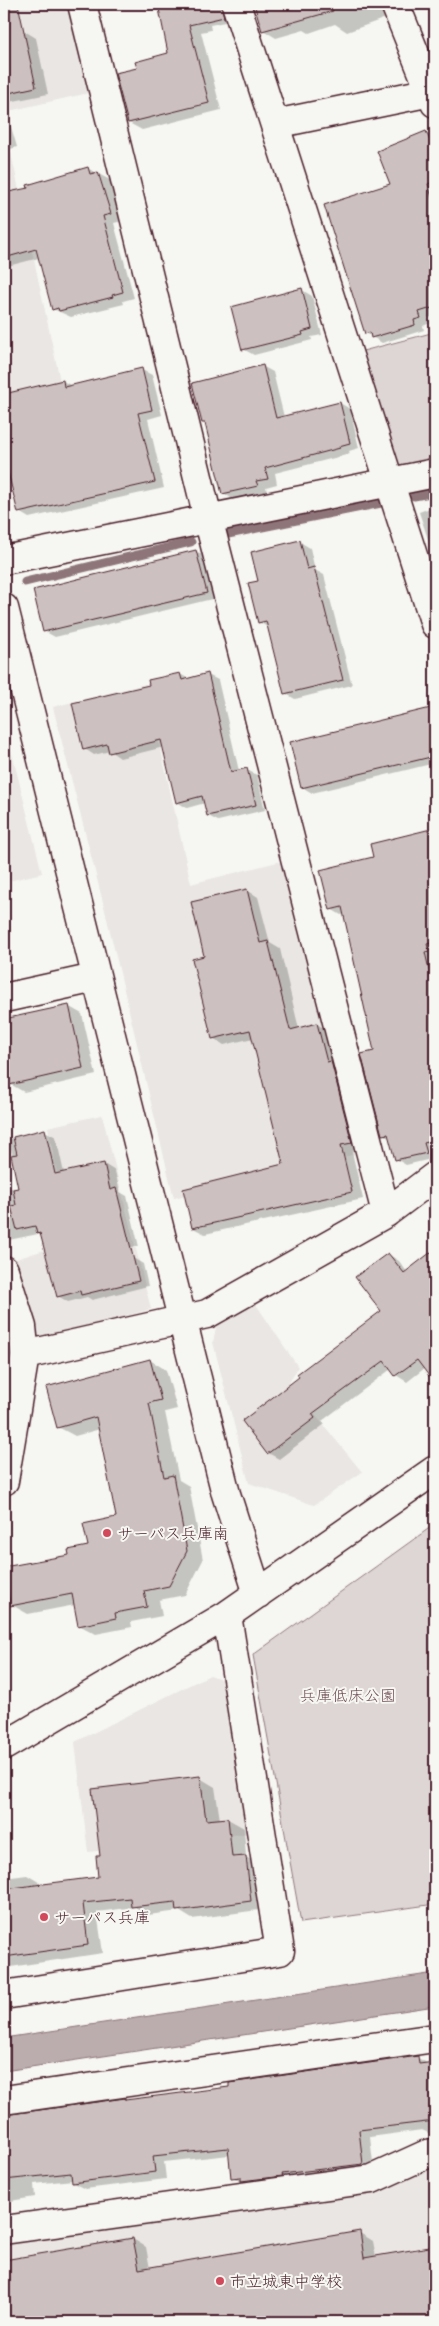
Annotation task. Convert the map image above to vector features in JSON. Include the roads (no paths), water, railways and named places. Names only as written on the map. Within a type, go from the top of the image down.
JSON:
[{"type":"street","points":[[82,4],[208,518],[386,1213]]},
{"type":"street","points":[[236,4],[435,624]]},
{"type":"street","points":[[275,124],[433,97],[395,4]]},
{"type":"street","points":[[4,560],[435,473]]},
{"type":"street","points":[[4,608],[95,978],[226,1494],[258,1594]]},
{"type":"street","points":[[4,998],[95,978]]},
{"type":"street","points":[[25,1355],[207,1314],[386,1213],[435,1176]]},
{"type":"street","points":[[4,1270],[22,1327],[25,1355],[4,1482]]},
{"type":"street","points":[[4,1746],[227,1615],[435,1470]]},
{"type":"street","points":[[4,1996],[280,1952],[227,1615]]},
{"type":"street","points":[[4,2100],[435,2038]]},
{"type":"street","points":[[4,2230],[372,2179],[427,2154],[435,2153]]},
{"type":"waterway","points":[[414,496],[435,492]]},
{"type":"waterway","points":[[228,534],[381,503]]},
{"type":"waterway","points":[[25,582],[191,542]]},
{"type":"place","name":"サーパス兵庫南","points":[[107,1533]]},
{"type":"place","name":"サーパス兵庫","points":[[44,1917]]},
{"type":"place","name":"市立城東中学校","points":[[220,2281]]},
{"type":"park label","name":"兵庫低床公園","points":[[348,1695]]}]
